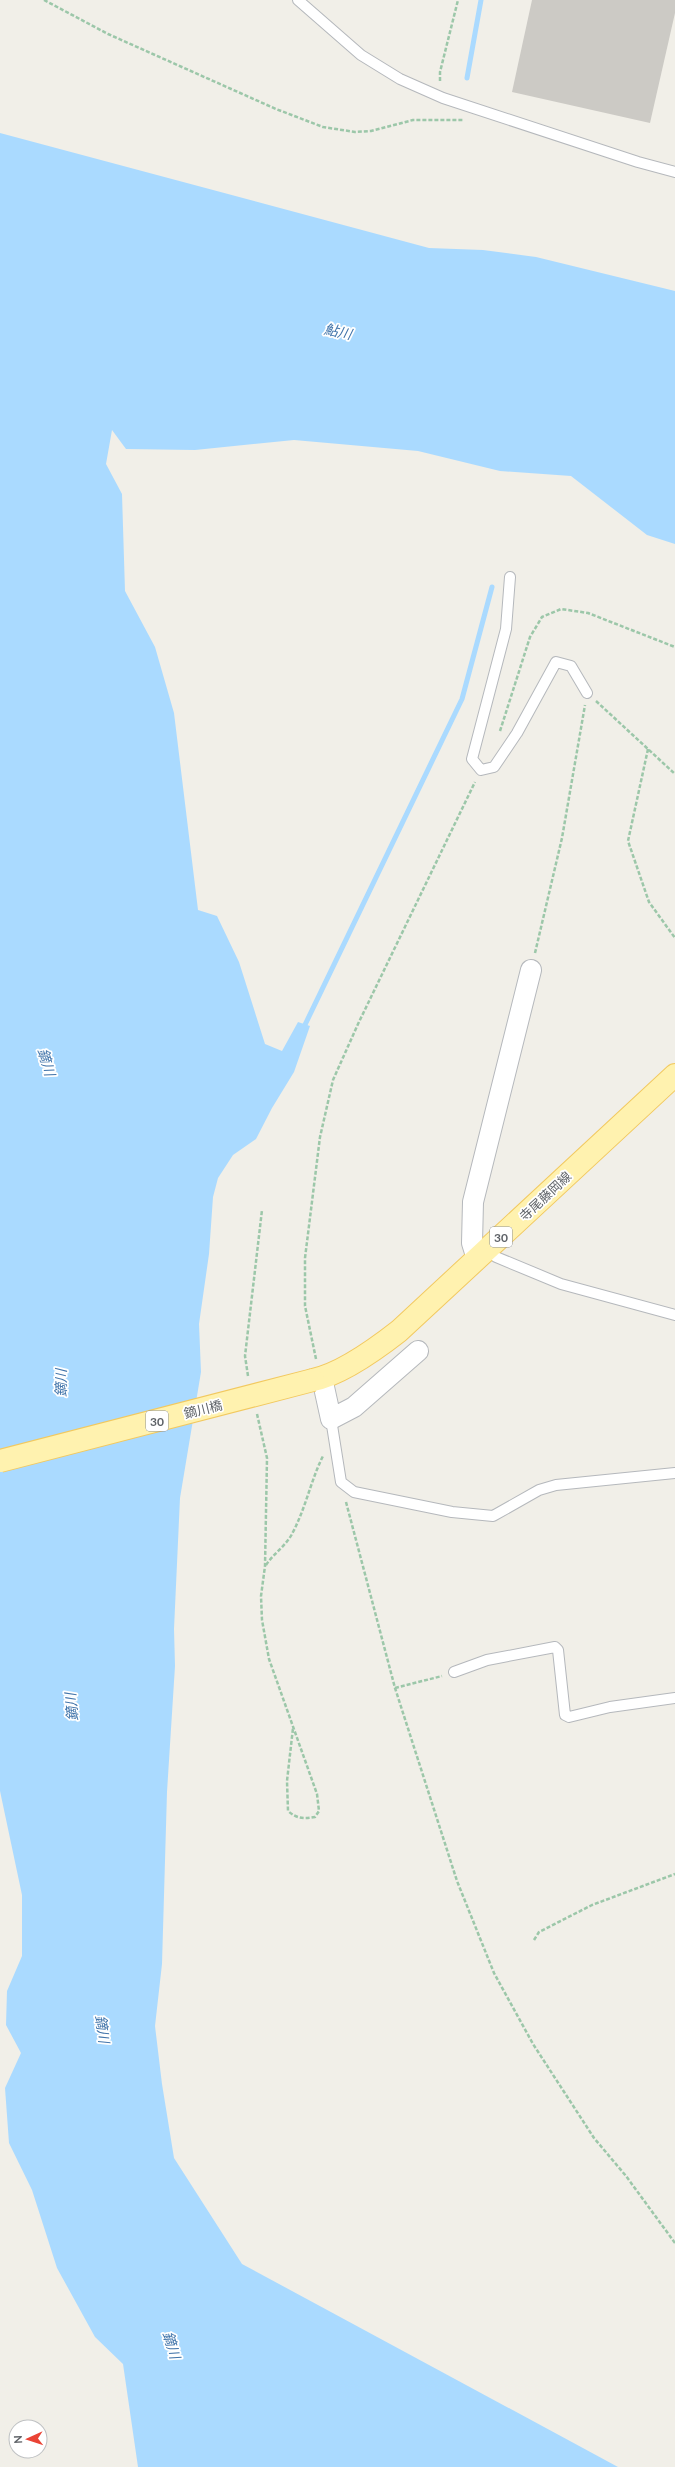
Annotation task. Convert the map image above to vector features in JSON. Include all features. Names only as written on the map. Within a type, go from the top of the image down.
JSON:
[{"type":"main road","name":"寺尾藤岡線","points":[[318,1379],[380,1346],[399,1331],[675,1075]]},
{"type":"main road","name":"鏑川橋","points":[[0,1461],[318,1379]]},
{"type":"street","points":[[483,1254],[472,1243],[473,1202],[531,970]]},
{"type":"street","points":[[318,1379],[332,1419],[354,1407],[418,1351]]},
{"type":"lane","points":[[298,0],[361,55],[400,79],[443,98],[638,162],[675,172]]},
{"type":"lane","points":[[510,577],[506,629],[472,759],[481,770],[494,766],[517,733],[556,662],[571,666],[588,693]]},
{"type":"lane","points":[[483,1254],[496,1256],[561,1284],[675,1315]]},
{"type":"lane","points":[[332,1419],[341,1482],[346,1487],[354,1492],[452,1512],[493,1516],[539,1490],[556,1485],[675,1473]]},
{"type":"lane","points":[[454,1672],[487,1660],[555,1647],[558,1650],[565,1715],[569,1717],[610,1707],[675,1698]]},
{"type":"path","points":[[44,0],[108,34],[276,109],[323,127],[355,132],[371,131],[413,120],[474,121],[490,113]]},
{"type":"path","points":[[443,98],[440,72],[458,0]]},
{"type":"path","points":[[497,737],[504,724],[530,637],[542,617],[561,608],[588,613],[675,647]]},
{"type":"path","points":[[588,693],[675,774]]},
{"type":"path","points":[[531,970],[562,838],[588,693]]},
{"type":"path","points":[[648,749],[628,841],[649,902],[675,938]]},
{"type":"path","points":[[318,1379],[305,1306],[305,1258],[320,1137],[333,1080],[358,1024],[481,770]]},
{"type":"path","points":[[249,1382],[245,1356],[262,1210]]},
{"type":"path","points":[[256,1409],[267,1458],[265,1566],[261,1596],[262,1620],[269,1659],[317,1794],[319,1811],[315,1817],[303,1819],[294,1816],[288,1811],[288,1781],[293,1728]]},
{"type":"path","points":[[265,1566],[272,1555],[285,1545],[293,1532],[325,1452]]},
{"type":"path","points":[[350,1516],[395,1688],[458,1881],[494,1973],[533,2044],[594,2138],[626,2176],[675,2243]]},
{"type":"path","points":[[395,1688],[454,1672]]},
{"type":"path","points":[[534,1940],[539,1932],[592,1905],[675,1874]]},
{"type":"water","points":[[0,133],[429,248],[483,250],[536,257],[675,291],[675,544],[647,535],[571,476],[500,471],[418,451],[294,440],[195,450],[126,449],[112,430],[106,464],[122,494],[125,591],[155,647],[174,713],[198,910],[217,916],[239,962],[265,1044],[282,1051],[298,1022],[310,1026],[294,1072],[272,1108],[256,1139],[233,1155],[218,1178],[213,1197],[209,1254],[199,1324],[201,1372],[180,1498],[174,1629],[175,1666],[167,1792],[162,1964],[155,2026],[162,2084],[174,2158],[242,2264],[618,2467],[138,2467],[123,2364],[95,2337],[57,2268],[32,2190],[9,2143],[5,2088],[21,2053],[6,2025],[7,1991],[22,1956],[22,1895],[0,1791]]},
{"type":"building","points":[[532,0],[675,0],[675,13],[650,123],[512,92]]},
{"type":"waterway","points":[[467,78],[481,0]]},
{"type":"waterway","points":[[302,1031],[462,699],[492,587]]},
{"type":"water label","name":"鮎川","points":[[338,331]]},
{"type":"water label","name":"鏑川","points":[[47,1062]]},
{"type":"water label","name":"鏑川","points":[[60,1383]]},
{"type":"water label","name":"鏑川","points":[[71,1707]]},
{"type":"water label","name":"鏑川","points":[[103,2029]]},
{"type":"water label","name":"鏑川","points":[[172,2345]]}]
